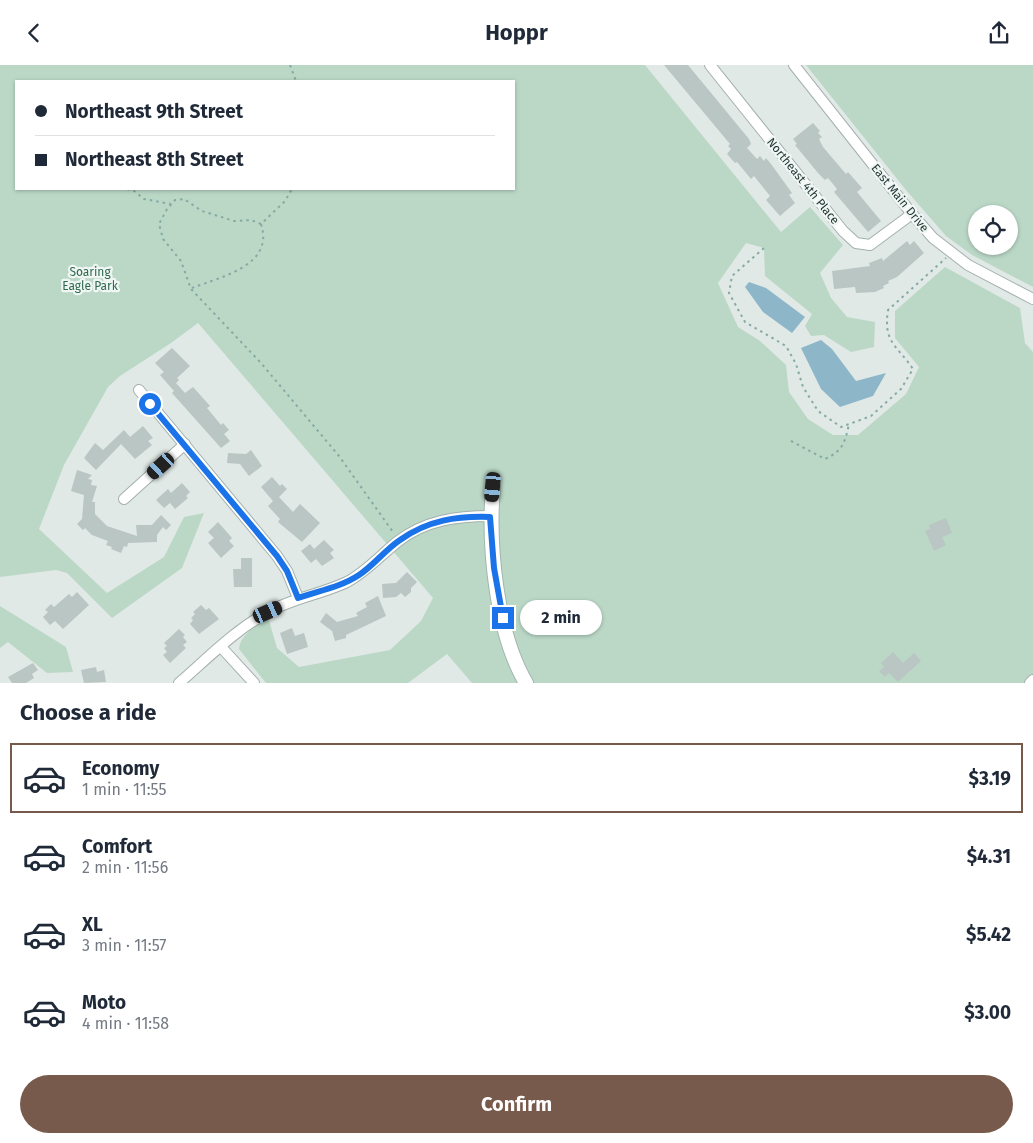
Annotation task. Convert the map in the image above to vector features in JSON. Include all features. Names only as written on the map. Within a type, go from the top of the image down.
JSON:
[{"type":"street","name":"Northeast 4th Place","points":[[710,65],[843,231],[856,243],[870,245],[912,214]]},
{"type":"street","name":"East Main Drive","points":[[794,65],[912,214],[934,238],[952,253],[992,278],[1033,299]]},
{"type":"street","points":[[139,390],[277,556],[287,571],[298,598]]},
{"type":"street","points":[[124,499],[185,444]]},
{"type":"street","points":[[493,487],[490,517],[494,568],[503,618],[511,647],[526,683]]},
{"type":"street","points":[[180,683],[221,647],[268,612],[298,598],[345,583],[360,574],[399,540],[419,528],[460,516],[490,517]]},
{"type":"street","points":[[221,647],[254,683]]},
{"type":"path","points":[[290,65],[296,80]]},
{"type":"path","points":[[130,190],[144,199],[171,204]]},
{"type":"path","points":[[261,224],[285,201],[291,190]]},
{"type":"path","points":[[261,224],[251,220],[234,221],[202,211],[184,199],[171,204],[159,224],[163,239],[181,261],[191,289],[261,363],[315,428],[339,457],[399,540]]},
{"type":"path","points":[[191,289],[244,267],[262,249],[265,239],[261,224]]},
{"type":"path","points":[[764,248],[732,276],[730,293],[745,322],[786,346],[796,364],[803,387],[818,411],[841,427],[871,416],[901,389],[913,369],[890,341],[886,319],[888,310],[952,253]]},
{"type":"path","points":[[791,441],[825,459],[838,453],[845,443],[849,424]]},
{"type":"green space","name":"Soaring Eagle Park","points":[[0,65],[645,65],[781,232],[810,207],[843,245],[820,273],[831,298],[847,317],[875,322],[874,347],[851,352],[824,335],[811,336],[805,326],[812,314],[765,276],[764,248],[746,243],[718,283],[738,327],[760,341],[786,365],[789,392],[808,419],[833,435],[858,435],[906,394],[919,367],[895,338],[895,311],[945,267],[1020,308],[1025,343],[1033,352],[1033,683],[472,683],[447,654],[408,683],[266,683],[239,649],[242,639],[268,617],[277,648],[299,667],[390,650],[421,621],[433,598],[198,323],[120,376],[108,387],[64,465],[39,529],[107,593],[164,557],[184,517],[204,513],[182,568],[112,618],[67,573],[56,570],[0,577]]},
{"type":"green space","points":[[806,65],[1033,65],[1033,287],[972,255],[1018,255],[1018,205],[968,205],[968,252],[946,236],[906,190]]},
{"type":"green space","points":[[0,606],[66,647],[73,672],[47,673],[8,642],[0,648]]},
{"type":"water","points":[[749,282],[766,288],[805,317],[792,333],[763,312],[745,287]]},
{"type":"water","points":[[821,340],[832,349],[856,381],[886,373],[873,396],[840,407],[821,389],[801,348]]},
{"type":"building","points":[[664,65],[688,65],[749,139],[751,144],[747,148],[757,159],[760,156],[764,161],[766,158],[771,164],[792,193],[789,195],[795,203],[780,216],[766,200],[770,196],[754,176],[751,179],[737,162],[735,163],[727,154],[731,149],[728,146],[730,144]]},
{"type":"building","points":[[813,123],[820,131],[818,133],[822,137],[819,139],[823,147],[846,174],[848,172],[862,188],[857,192],[881,221],[868,232],[834,192],[837,189],[828,178],[825,180],[818,173],[795,145],[797,144],[793,139]]},
{"type":"building","points":[[907,241],[910,245],[914,241],[924,253],[897,277],[888,281],[889,283],[883,286],[884,288],[875,292],[856,293],[855,287],[834,289],[832,271],[870,266],[869,263],[882,258],[883,261]]},
{"type":"building","points":[[172,348],[190,366],[177,378],[179,380],[176,383],[185,393],[193,387],[210,406],[207,408],[221,425],[223,423],[229,430],[224,434],[230,441],[221,448],[172,393],[174,391],[160,375],[164,372],[155,363]]},
{"type":"building","points":[[143,426],[153,438],[148,441],[152,445],[135,459],[121,444],[96,470],[84,458],[95,443],[103,450],[124,430],[130,437]]},
{"type":"building","points":[[251,450],[262,466],[249,476],[240,464],[227,463],[228,453],[246,454]]},
{"type":"building","points":[[77,470],[92,475],[88,479],[92,480],[91,485],[97,486],[92,502],[95,502],[95,514],[107,526],[137,536],[136,525],[152,525],[161,515],[171,525],[166,530],[163,527],[157,535],[157,542],[128,543],[127,547],[124,546],[121,553],[111,549],[112,547],[106,545],[108,541],[92,535],[85,528],[83,530],[77,524],[82,519],[84,495],[71,491]]},
{"type":"building","points":[[272,477],[280,486],[282,484],[287,489],[279,497],[293,512],[300,504],[320,523],[302,542],[278,522],[280,519],[268,506],[273,501],[261,487]]},
{"type":"building","points":[[182,483],[190,492],[186,496],[188,498],[175,509],[170,503],[164,508],[156,500],[168,489],[171,493]]},
{"type":"building","points":[[946,518],[952,533],[942,537],[946,545],[934,551],[925,531],[930,529],[929,525]]},
{"type":"building","points":[[218,522],[232,538],[229,541],[234,546],[221,558],[208,543],[214,538],[208,532]]},
{"type":"building","points":[[324,540],[334,550],[330,553],[334,558],[322,566],[316,559],[311,563],[301,551],[310,544],[314,549]]},
{"type":"building","points":[[241,558],[252,558],[252,587],[234,587],[233,569],[241,569]]},
{"type":"building","points":[[407,572],[417,582],[411,588],[411,592],[405,597],[401,593],[396,597],[383,598],[382,584],[396,583]]},
{"type":"building","points":[[77,592],[89,605],[63,629],[55,621],[50,625],[43,617],[48,612],[45,610],[51,604],[54,607],[69,594],[72,597]]},
{"type":"building","points":[[378,596],[386,616],[346,635],[346,638],[335,641],[332,631],[320,622],[326,613],[337,622],[358,616],[356,613],[367,607],[365,603]]},
{"type":"building","points":[[201,605],[206,610],[209,608],[219,619],[199,634],[190,624],[193,620],[191,618],[195,614],[193,612]]},
{"type":"building","points":[[292,628],[295,636],[304,633],[308,647],[287,654],[280,633]]},
{"type":"building","points":[[179,629],[185,635],[183,637],[187,642],[183,645],[186,648],[170,663],[163,655],[167,652],[164,648],[167,646],[164,643]]},
{"type":"building","points":[[893,652],[903,663],[914,653],[921,661],[898,682],[889,673],[885,677],[879,671],[884,667],[881,663]]},
{"type":"building","points":[[33,663],[38,670],[32,674],[34,678],[26,683],[12,683],[8,677]]},
{"type":"building","points":[[96,667],[97,672],[104,670],[106,682],[84,683],[81,670]]},
{"type":"route","points":[[150,404],[277,556],[287,571],[298,598],[345,583],[360,574],[399,540],[419,528],[460,516],[490,517],[494,568],[503,618]]}]
